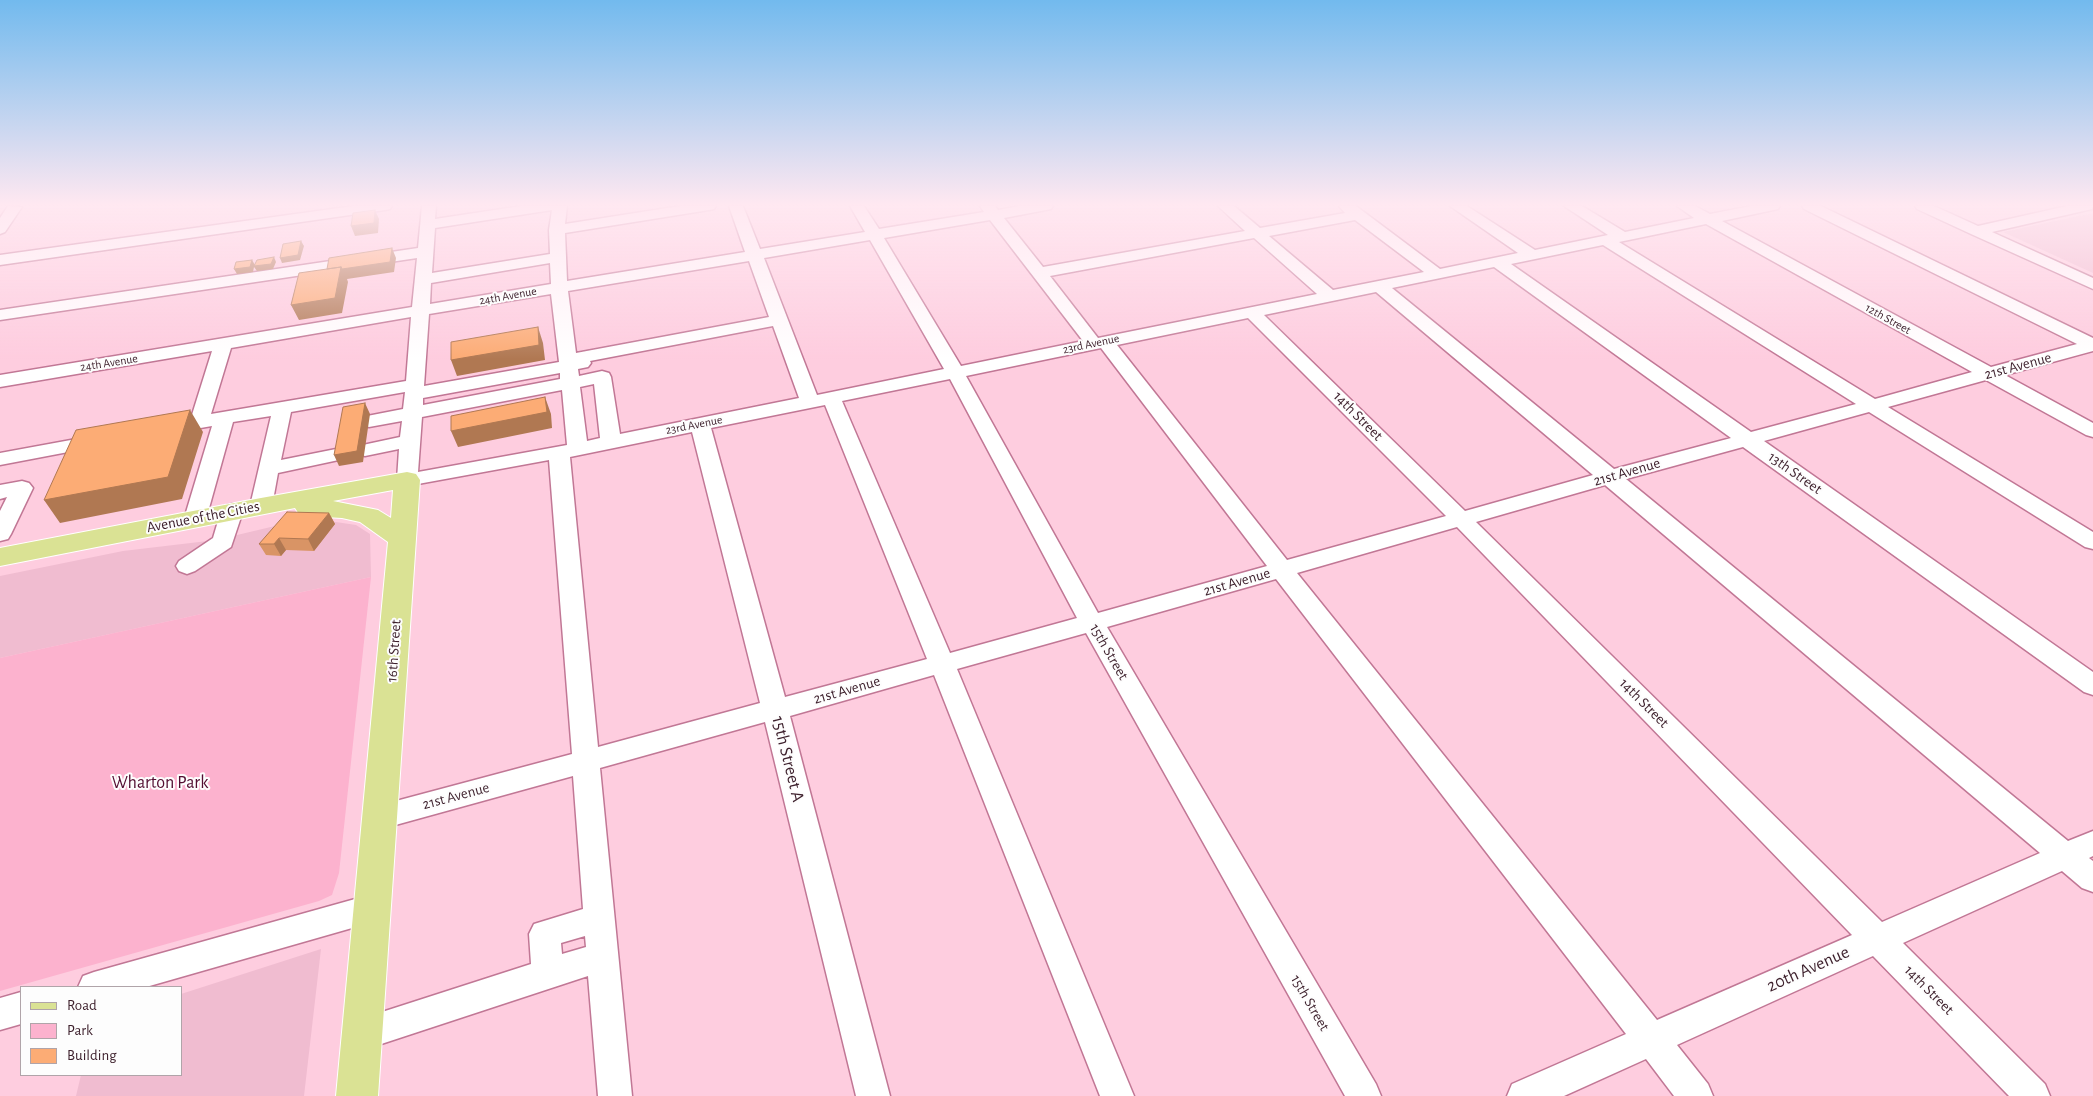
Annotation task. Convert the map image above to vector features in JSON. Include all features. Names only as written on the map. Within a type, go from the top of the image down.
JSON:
[{"type":"main road","name":"Avenue of the Cities","points":[[0,557],[261,506],[408,480]]},
{"type":"main road","name":"16th Street","points":[[357,1096],[408,480]]},
{"type":"main road","points":[[261,506],[355,512],[369,516],[402,539]]},
{"type":"street","points":[[0,260],[20,257]]},
{"type":"street","points":[[0,315],[390,257]]},
{"type":"street","name":"16th Street","points":[[408,480],[425,257]]},
{"type":"street","points":[[423,278],[557,257]]},
{"type":"street","points":[[558,257],[559,288],[570,376],[569,450],[586,760],[615,1096]]},
{"type":"street","name":"24th Avenue","points":[[0,381],[741,257]]},
{"type":"street","points":[[755,257],[779,320],[820,399],[942,664],[1116,1096]]},
{"type":"street","name":"15th Street","points":[[886,257],[954,372],[1092,623],[1364,1096]]},
{"type":"street","points":[[1027,257],[1100,342],[1282,570],[1696,1096]]},
{"type":"street","points":[[1039,273],[1126,257]]},
{"type":"street","points":[[1286,257],[1330,296]]},
{"type":"street","points":[[1415,257],[1438,274]]},
{"type":"street","name":"23rd Avenue","points":[[408,480],[611,442],[1521,257]]},
{"type":"street","points":[[1644,257],[1872,405],[2093,542]]},
{"type":"street","name":"12th Street","points":[[1788,257],[1988,374],[2093,431]]},
{"type":"street","points":[[1914,257],[2093,345]]},
{"type":"street","points":[[2034,257],[2093,284]]},
{"type":"street","name":"13th Street","points":[[1497,262],[2093,685]]},
{"type":"street","points":[[1379,286],[2093,879]]},
{"type":"street","name":"14th Street","points":[[1252,312],[1462,520],[2033,1096]]},
{"type":"street","points":[[269,469],[412,410],[570,376],[779,320]]},
{"type":"street","points":[[199,422],[223,344]]},
{"type":"street","name":"21st Avenue","points":[[381,817],[1092,623],[1610,477],[2093,345]]},
{"type":"street","points":[[150,431],[282,408],[412,410],[471,402],[471,415],[570,376],[602,377],[611,442]]},
{"type":"street","points":[[261,506],[282,408]]},
{"type":"street","points":[[412,410],[367,435],[412,410]]},
{"type":"street","points":[[195,519],[224,418]]},
{"type":"street","name":"15th Street A","points":[[700,424],[873,1096]]},
{"type":"street","points":[[1,461],[121,437]]},
{"type":"street","points":[[0,492],[22,488],[1,530]]},
{"type":"street","points":[[187,566],[223,542],[232,512]]},
{"type":"street","name":"20th Avenue","points":[[1524,1096],[2093,843]]},
{"type":"street","points":[[98,986],[373,908]]},
{"type":"street","points":[[547,974],[545,934],[600,918]]},
{"type":"street","points":[[363,1034],[603,956]]},
{"type":"street","points":[[0,1014],[20,1008]]},
{"type":"shaded area","points":[[2058,257],[2093,257],[2093,273]]},
{"type":"shaded area","points":[[329,521],[356,525],[370,534],[371,577],[0,658],[0,576],[123,551],[216,540],[275,526]]},
{"type":"shaded area","points":[[321,949],[304,1096],[76,1096],[81,1076],[182,1076],[182,994]]},
{"type":"green space","name":"Wharton Park","points":[[371,577],[339,873],[332,895],[319,901],[0,991],[0,658]]},
{"type":"building","points":[[274,257],[271,264],[254,266],[257,260]]},
{"type":"building","points":[[391,257],[390,262],[342,269],[341,267],[327,269],[329,258]]},
{"type":"building","points":[[252,260],[250,267],[234,269],[236,262]]},
{"type":"building","points":[[341,267],[335,298],[291,305],[299,273]]},
{"type":"building","points":[[538,327],[539,345],[451,360],[451,342]]},
{"type":"building","points":[[545,397],[547,412],[451,431],[451,416]]},
{"type":"building","points":[[365,403],[357,451],[334,455],[343,407]]},
{"type":"building","points":[[190,410],[168,477],[44,500],[76,430]]},
{"type":"building","points":[[287,512],[329,513],[308,539],[279,538],[274,544],[259,544]]}]
